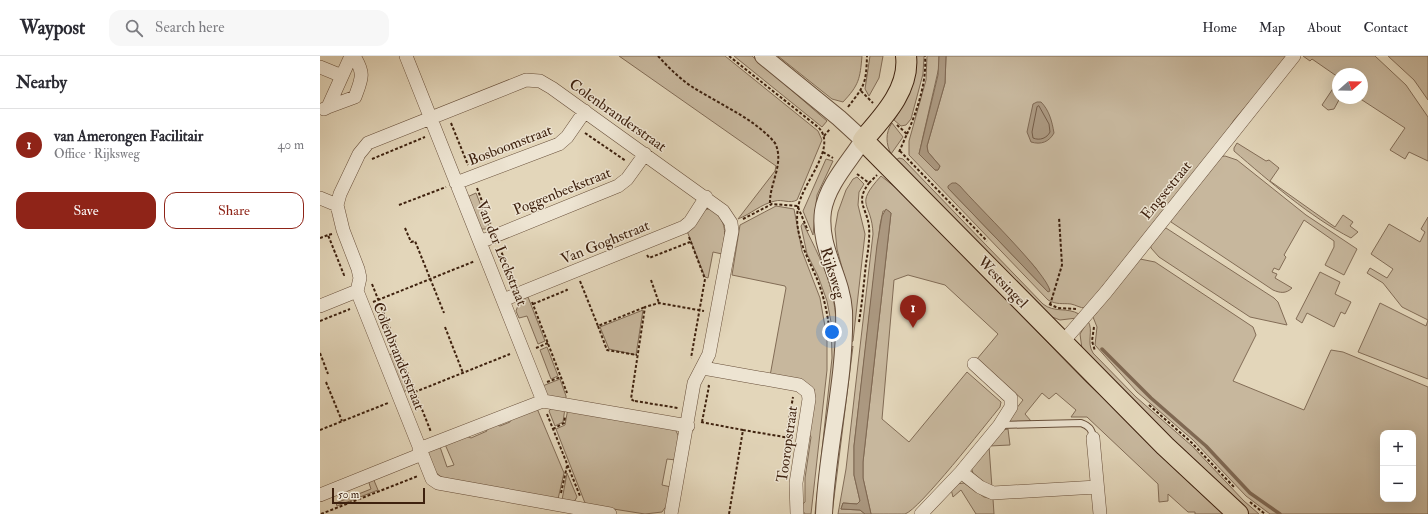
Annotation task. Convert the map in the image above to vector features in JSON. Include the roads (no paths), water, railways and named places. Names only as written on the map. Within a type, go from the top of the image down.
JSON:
[{"type":"main road","name":"Rijksweg","points":[[863,140],[889,110],[905,79],[906,56]]},
{"type":"main road","name":"Westsingel","points":[[863,140],[1165,446],[1238,514]]},
{"type":"street","points":[[352,56],[361,68],[363,77],[355,97],[324,108],[342,76],[352,56]]},
{"type":"street","name":"Van der Leckstraat","points":[[406,56],[543,401]]},
{"type":"street","name":"Westsingel","points":[[763,56],[839,118],[863,140]]},
{"type":"street","name":"Engsestraat","points":[[1062,343],[1106,292],[1294,56]]},
{"type":"street","points":[[320,67],[342,76]]},
{"type":"street","name":"Colenbranderstraat","points":[[610,514],[581,511],[559,505],[438,483],[432,479],[356,291],[360,278],[341,223],[337,205],[340,194],[358,154],[368,143],[526,80],[534,80],[552,88],[706,197],[723,211],[731,223],[732,231],[717,313],[709,354],[703,368]]},
{"type":"street","name":"Bosboomstraat","points":[[456,183],[559,144],[567,137],[585,111]]},
{"type":"street","name":"Rijksweg","points":[[824,514],[842,348],[844,311],[837,278],[824,241],[823,211],[828,192],[863,140]]},
{"type":"street","name":"Poggenbeekstraat","points":[[480,242],[618,186],[627,179],[645,154]]},
{"type":"street","name":"Van Goghstraat","points":[[503,300],[684,227],[690,222],[706,197]]},
{"type":"street","points":[[320,198],[337,205]]},
{"type":"street","points":[[320,306],[356,291]]},
{"type":"street","points":[[921,514],[961,472],[999,426],[1011,407],[1011,398],[974,364]]},
{"type":"street","points":[[671,514],[688,426],[694,383],[703,368]]},
{"type":"street","name":"Tooropstraat","points":[[703,368],[796,384],[805,389],[809,399],[796,482],[797,514]]},
{"type":"street","points":[[320,495],[421,452],[435,443],[543,401],[688,426]]},
{"type":"street","points":[[1093,438],[1100,514]]},
{"type":"street","points":[[961,472],[980,487],[993,493],[1097,487]]},
{"type":"lane","points":[[999,426],[1081,422],[1092,430],[1093,438]]},
{"type":"water","points":[[939,56],[946,56],[945,83],[927,146],[928,152],[940,166],[938,170],[935,170],[919,154],[938,75]]},
{"type":"water","points":[[1041,102],[1048,112],[1054,133],[1047,141],[1038,143],[1031,142],[1027,132],[1033,104]]},
{"type":"water","points":[[952,183],[956,183],[960,186],[1010,239],[1037,270],[1046,282],[1050,291],[1048,292],[948,188],[948,186]]},
{"type":"water","points":[[886,209],[891,213],[863,462],[863,478],[871,514],[865,514],[860,510],[841,509],[843,503],[857,504],[860,501],[854,475],[854,446],[877,245],[882,216]]},
{"type":"waterway","points":[[1102,349],[1151,398],[1206,446],[1250,493],[1280,514]]},
{"type":"place","name":"van Amerongen Facilitair","points":[[913,328]]}]
